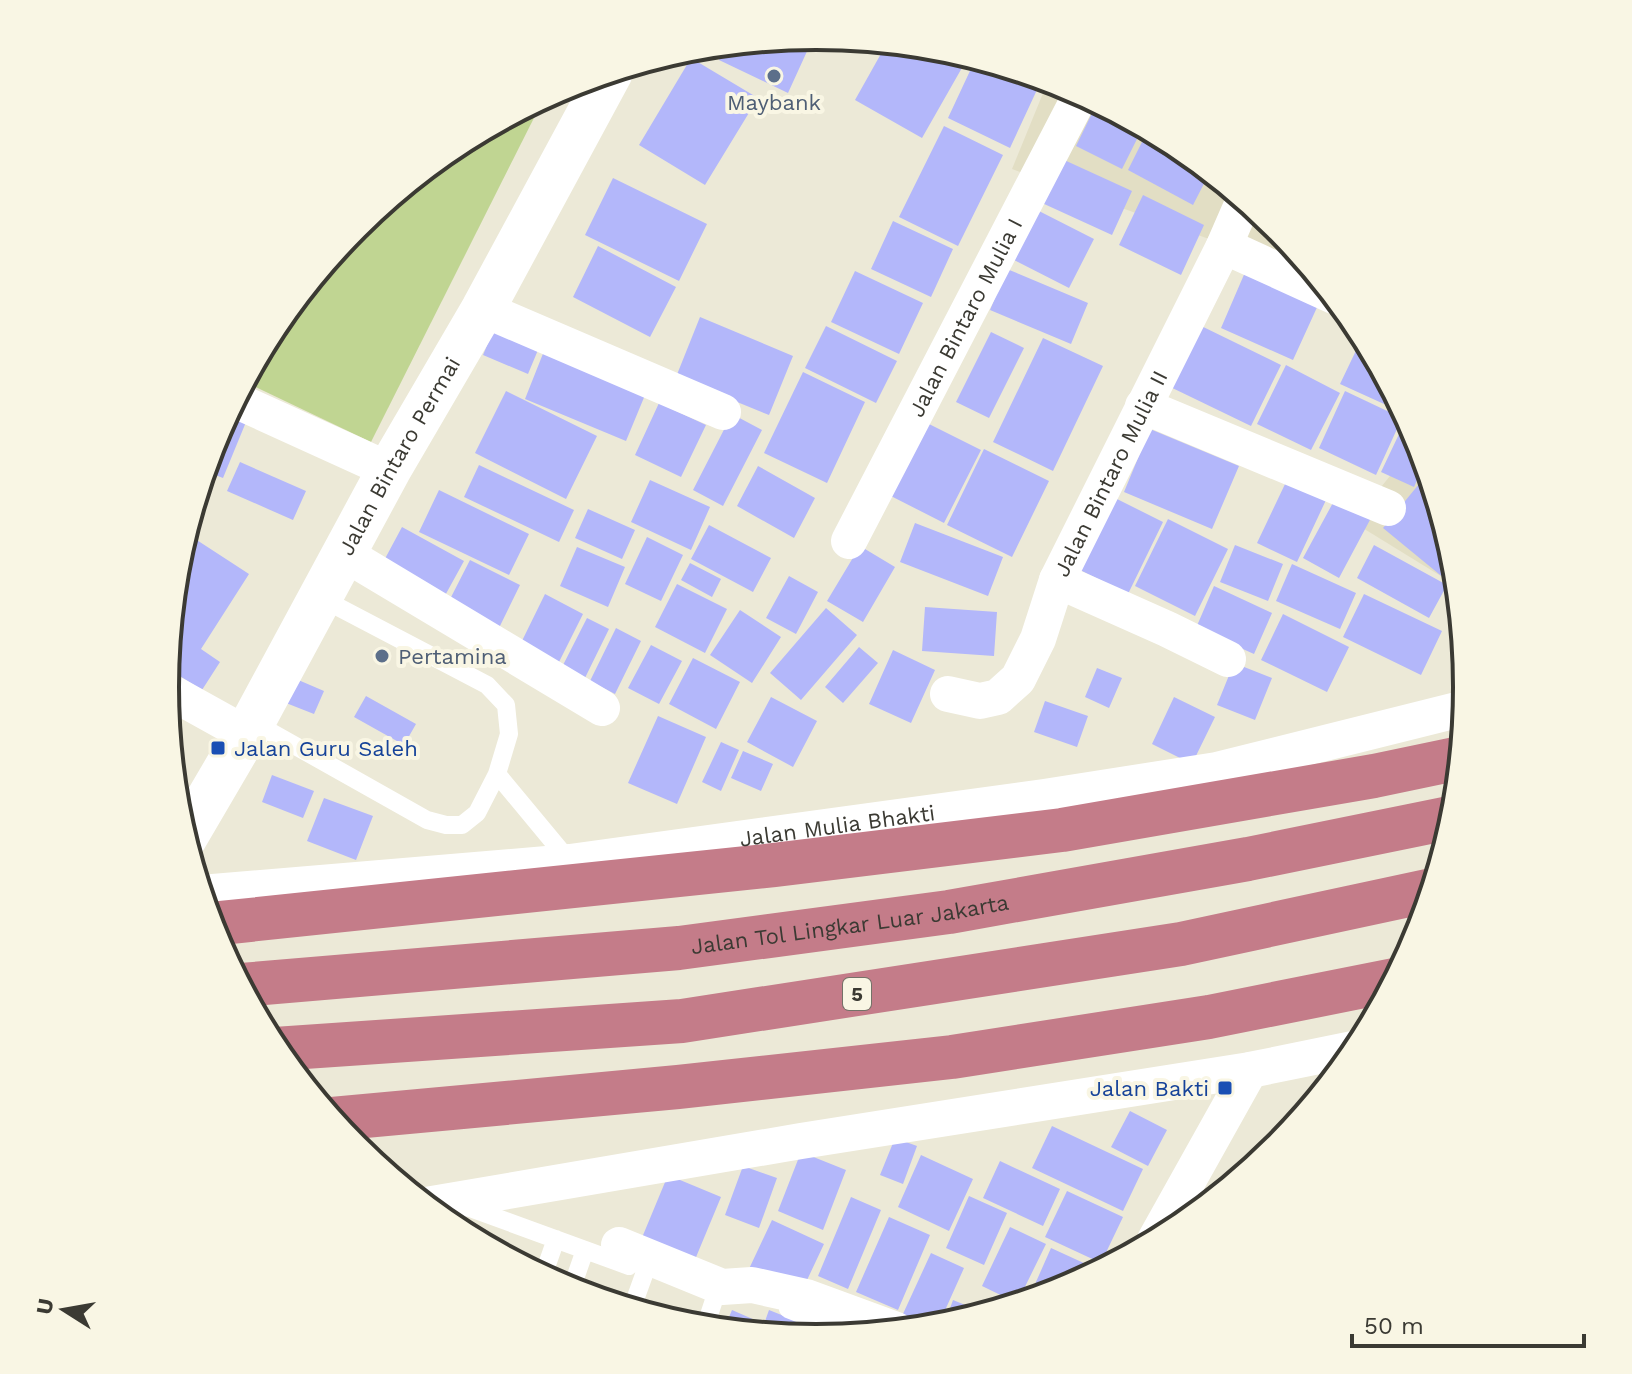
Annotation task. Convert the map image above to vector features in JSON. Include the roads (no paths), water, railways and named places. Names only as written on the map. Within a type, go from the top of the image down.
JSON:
[{"type":"highway","points":[[220,912],[774,865],[1062,830],[1449,760]]},
{"type":"highway","name":"Jalan Tol Lingkar Luar Jakarta","points":[[253,984],[679,948],[949,912],[1248,859],[1439,820]]},
{"type":"highway","name":"5","points":[[291,1048],[682,1021],[1181,944],[1419,893]]},
{"type":"highway","points":[[347,1118],[678,1087],[952,1057],[1209,1017],[1380,983]]},
{"type":"main road","name":"Jalan Bintaro Permai","points":[[194,823],[250,728],[389,470],[483,309],[603,87]]},
{"type":"street","name":"Jalan Bintaro Mulia I","points":[[849,541],[1075,105]]},
{"type":"street","name":"Jalan Bintaro Mulia II","points":[[948,694],[980,701],[998,697],[1018,679],[1038,639],[1057,580],[1239,211]]},
{"type":"street","points":[[1224,246],[1310,285]]},
{"type":"street","points":[[483,309],[723,412]]},
{"type":"street","points":[[245,405],[389,470]]},
{"type":"street","points":[[1143,406],[1388,508]]},
{"type":"street","points":[[345,554],[602,708]]},
{"type":"street","points":[[1057,580],[1228,659]]},
{"type":"street","points":[[179,696],[250,728]]},
{"type":"street","name":"Jalan Mulia Bhakti","points":[[220,912],[1217,770],[1452,711]]},
{"type":"street","points":[[442,1202],[801,1141],[1250,1070],[1338,1052]]},
{"type":"street","points":[[1167,1219],[1250,1070]]},
{"type":"street","points":[[602,1247],[722,1287],[752,1285],[806,1297],[873,1322]]},
{"type":"lane","points":[[250,728],[427,820],[462,825],[477,813],[497,774],[509,734],[506,705],[487,685],[321,598]]},
{"type":"lane","points":[[497,774],[570,862]]},
{"type":"lane","points":[[446,1206],[556,1239],[602,1247],[645,1272],[715,1297],[775,1304],[826,1324]]},
{"type":"lane","points":[[547,1264],[556,1239]]},
{"type":"lane","points":[[579,1279],[602,1247]]},
{"type":"lane","points":[[636,1297],[645,1272]]},
{"type":"lane","points":[[709,1315],[715,1297]]},
{"type":"place","name":"Maybank","points":[[774,76]]},
{"type":"place","name":"Pertamina","points":[[382,656]]},
{"type":"place","name":"Jalan Guru Saleh","points":[[218,748]]},
{"type":"place","name":"Jalan Bakti","points":[[1225,1088]]}]
